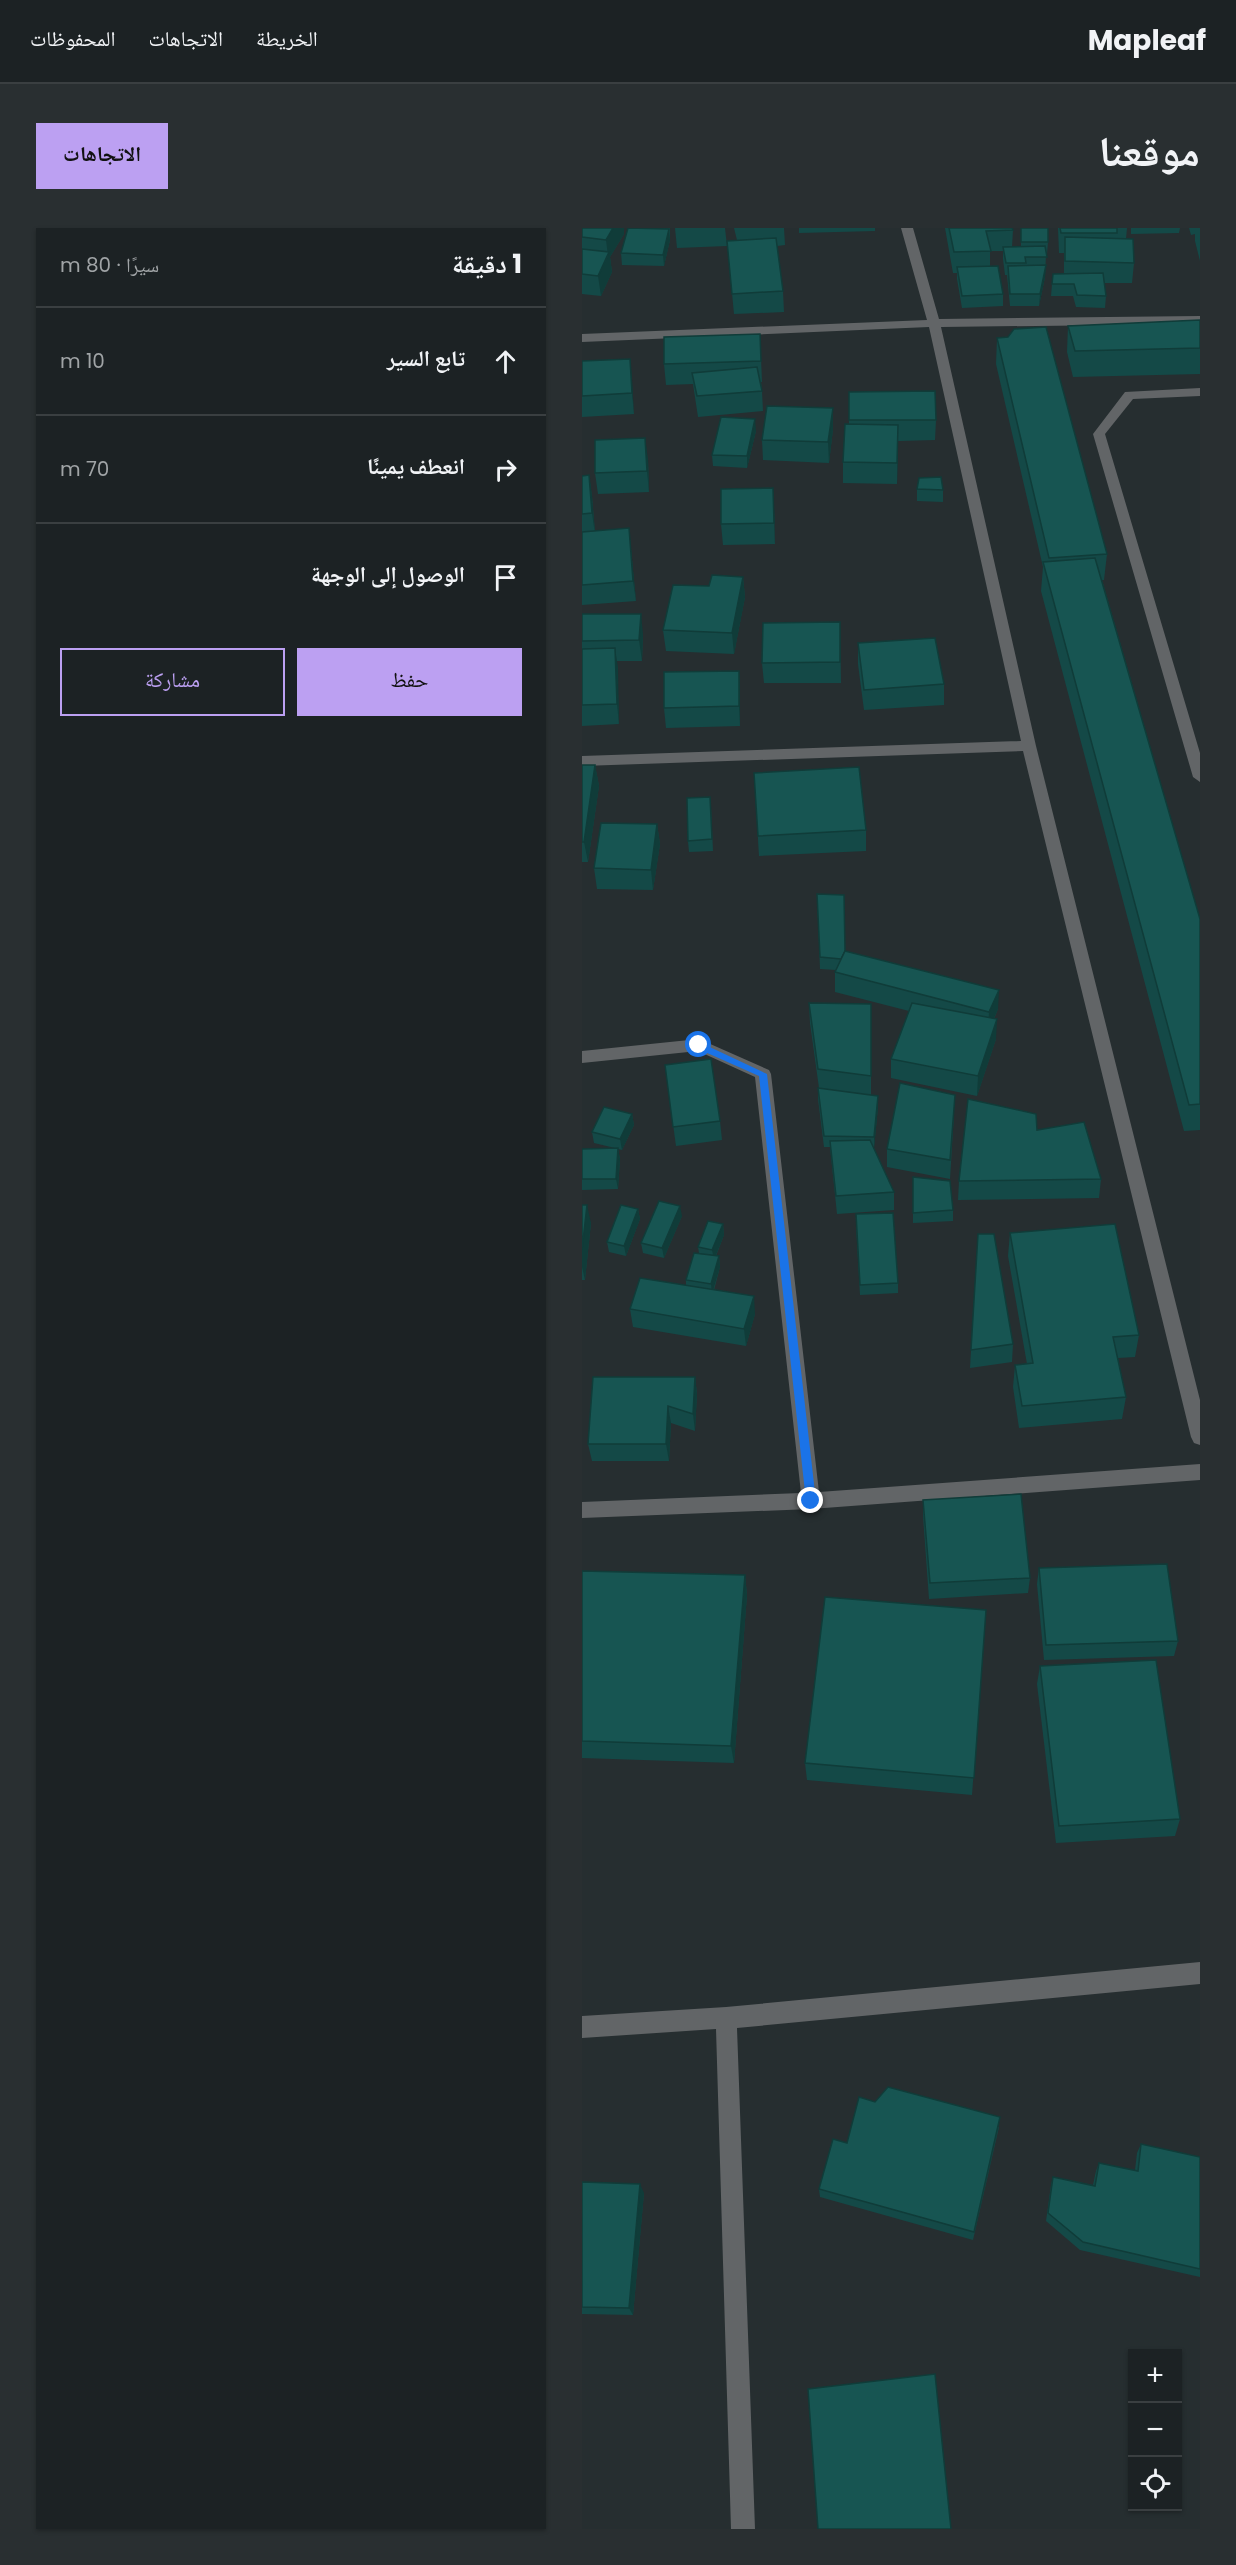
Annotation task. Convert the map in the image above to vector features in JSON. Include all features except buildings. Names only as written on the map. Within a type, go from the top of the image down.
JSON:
[{"type":"street","points":[[907,228],[934,324],[1029,746],[1200,1437]]},
{"type":"street","points":[[582,338],[934,324],[1200,320]]},
{"type":"street","points":[[1200,392],[1129,395],[1099,434],[1200,777]]},
{"type":"street","points":[[582,761],[1029,746]]},
{"type":"street","points":[[582,1058],[699,1045],[763,1074],[811,1501]]},
{"type":"street","points":[[582,1510],[811,1501],[1200,1472]]},
{"type":"street","points":[[582,2027],[726,2018],[1200,1973]]},
{"type":"street","points":[[726,2018],[743,2529]]},
{"type":"route","points":[[699,1045],[763,1074],[811,1501]]}]
